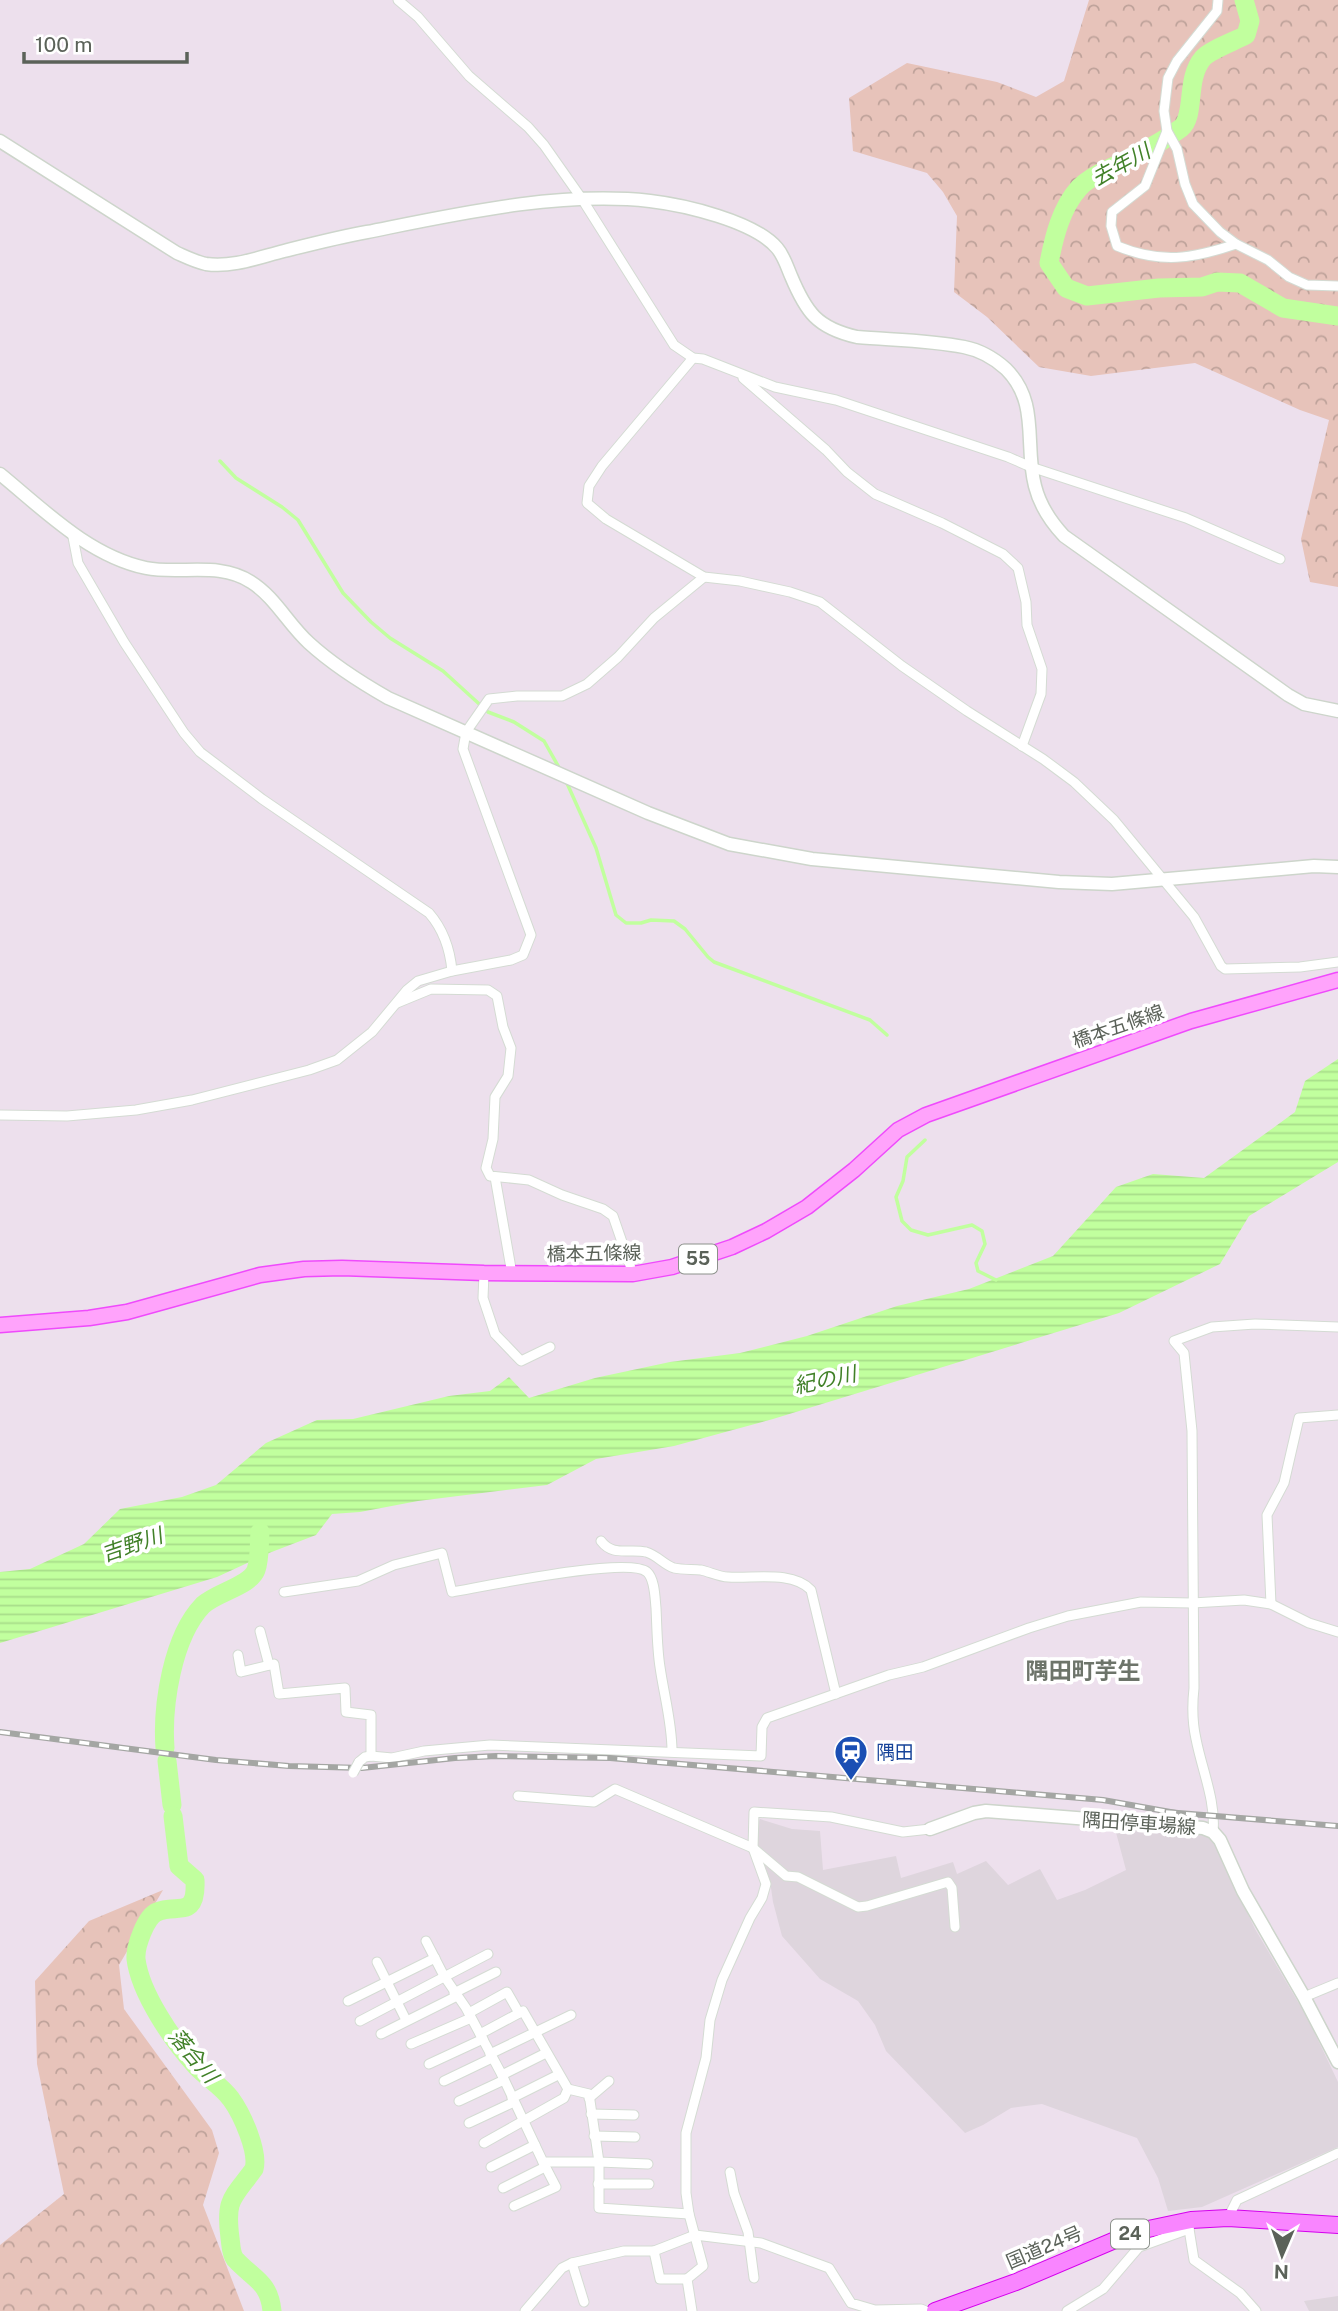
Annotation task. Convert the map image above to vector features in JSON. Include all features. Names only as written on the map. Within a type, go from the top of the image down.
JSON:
[{"type":"highway","name":"国道24号","points":[[935,2311],[1016,2282],[1134,2232],[1228,2218],[1338,2225]]},
{"type":"main road","name":"橋本五條線","points":[[0,1325],[127,1312],[260,1275],[304,1269],[633,1274],[672,1267],[732,1247],[807,1207],[854,1170],[898,1130],[926,1115],[1191,1021],[1338,980]]},
{"type":"street","points":[[398,0],[418,17],[469,76],[528,127],[544,145],[582,199],[674,345],[693,358],[704,359],[775,387],[849,404],[1008,457],[1186,518],[1280,559]]},
{"type":"street","points":[[1218,0],[1217,11],[1177,61],[1168,78],[1164,111],[1167,131],[1177,149],[1193,204],[1220,232],[1236,244],[1268,260],[1289,278],[1307,285],[1338,286]]},
{"type":"street","points":[[1167,131],[1145,186],[1112,212],[1111,226],[1117,246],[1136,253],[1174,258],[1203,255],[1236,244]]},
{"type":"street","points":[[0,141],[177,253],[207,264],[239,262],[369,231],[524,204],[582,199],[652,201],[735,222],[768,239],[779,250],[801,300],[824,326],[856,337],[964,347],[983,353],[1007,371],[1023,393],[1028,409],[1031,467],[1041,503],[1050,521],[1064,536],[1288,695],[1304,704],[1338,711]]},
{"type":"street","points":[[693,358],[602,466],[589,486],[587,503],[606,519],[704,577],[765,586],[820,602],[901,666],[1074,782],[1114,820],[1194,917],[1224,969],[1300,967],[1338,962]]},
{"type":"street","points":[[737,372],[875,494],[942,523],[1003,554],[1018,568],[1026,602],[1027,625],[1042,669],[1041,694],[1022,746]]},
{"type":"street","points":[[0,474],[72,533],[100,552],[149,569],[199,568],[249,580],[269,596],[308,642],[356,680],[388,698],[648,813],[729,844],[812,859],[1059,882],[1112,884],[1293,867],[1338,866]]},
{"type":"street","points":[[72,533],[78,563],[124,642],[184,733],[200,752],[253,793],[429,913],[437,921],[446,941],[452,971]]},
{"type":"street","points":[[0,1115],[67,1116],[136,1110],[192,1100],[309,1070],[337,1060],[372,1032],[418,981],[523,955],[531,935],[463,748],[467,732],[488,699],[562,696],[587,684],[618,657],[654,618],[704,577]]},
{"type":"street","points":[[395,1004],[430,989],[488,990],[498,996],[503,1027],[511,1048],[508,1076],[495,1097],[493,1139],[486,1168],[490,1176],[529,1180],[603,1209],[613,1216],[633,1274]]},
{"type":"street","points":[[495,1177],[512,1274]]},
{"type":"street","points":[[484,1273],[483,1298],[495,1334],[521,1361],[550,1347]]},
{"type":"street","points":[[1213,1832],[1215,1816],[1195,1738],[1192,1714],[1192,1431],[1184,1353],[1174,1341],[1212,1327],[1255,1324],[1338,1327]]},
{"type":"street","points":[[1271,1604],[1267,1515],[1284,1483],[1298,1418],[1338,1415]]},
{"type":"street","points":[[601,1541],[606,1548],[614,1551],[645,1552],[673,1568],[701,1570],[725,1577],[763,1576],[804,1583],[811,1590],[836,1694]]},
{"type":"street","points":[[284,1592],[358,1581],[394,1565],[442,1553],[452,1592],[608,1568],[636,1568],[647,1572],[655,1598],[659,1664],[672,1732],[672,1751]]},
{"type":"street","points":[[349,1775],[365,1757],[392,1758],[424,1751],[490,1745],[761,1756],[762,1727],[767,1718],[889,1675],[923,1667],[1029,1628],[1068,1616],[1141,1602],[1244,1600],[1271,1604],[1309,1623],[1338,1632]]},
{"type":"street","points":[[260,1631],[269,1665]]},
{"type":"street","points":[[238,1655],[241,1672],[274,1664],[279,1694],[345,1688],[346,1712],[372,1715],[371,1756]]},
{"type":"street","points":[[518,1796],[594,1802],[615,1789],[753,1848],[786,1876],[798,1877],[858,1907],[948,1882],[952,1888],[955,1927]]},
{"type":"street","name":"隅田停車場線","points":[[930,1829],[986,1811],[1203,1828],[1213,1832],[1220,1840],[1261,1925],[1304,1997],[1338,2062]]},
{"type":"street","points":[[654,2251],[660,2279],[687,2279],[703,2266],[688,2214],[686,2133],[706,2058],[710,2020],[722,1980],[762,1898],[766,1884],[753,1848],[754,1812],[831,1817],[904,1832],[930,1829]]},
{"type":"street","points":[[426,1941],[503,2078],[556,2187],[514,2206]]},
{"type":"street","points":[[360,2021],[488,1954]]},
{"type":"street","points":[[348,2001],[435,1958]]},
{"type":"street","points":[[377,1962],[406,2020]]},
{"type":"street","points":[[381,2034],[496,1972]]},
{"type":"street","points":[[1304,1997],[1338,1983]]},
{"type":"street","points":[[411,2044],[470,2016],[507,1992],[519,2013]]},
{"type":"street","points":[[429,2064],[523,2011],[568,2088],[589,2095],[599,2162],[599,2208],[688,2214]]},
{"type":"street","points":[[444,2081],[571,2015]]},
{"type":"street","points":[[459,2101],[546,2053]]},
{"type":"street","points":[[469,2123],[558,2075]]},
{"type":"street","points":[[589,2098],[609,2081]]},
{"type":"street","points":[[484,2143],[564,2098],[568,2088]]},
{"type":"street","points":[[591,2115],[634,2115]]},
{"type":"street","points":[[594,2136],[635,2137]]},
{"type":"street","points":[[491,2167],[535,2145]]},
{"type":"street","points":[[1228,2218],[1237,2200],[1338,2153]]},
{"type":"street","points":[[503,2188],[544,2165],[599,2162],[648,2164]]},
{"type":"street","points":[[730,2172],[750,2241],[754,2278]]},
{"type":"street","points":[[598,2184],[649,2183]]},
{"type":"street","points":[[1067,2311],[1104,2289],[1139,2247],[1190,2224],[1194,2260],[1240,2293],[1256,2311]]},
{"type":"street","points":[[525,2311],[562,2268],[572,2263],[624,2251],[654,2251],[695,2235],[761,2243],[829,2268],[850,2303],[875,2310],[926,2311]]},
{"type":"street","points":[[572,2263],[584,2302]]},
{"type":"street","points":[[687,2279],[692,2311]]},
{"type":"shaded area","points":[[760,1819],[792,1829],[820,1831],[823,1870],[896,1856],[901,1878],[953,1862],[957,1874],[986,1861],[1008,1885],[1040,1869],[1057,1900],[1126,1870],[1114,1825],[1205,1832],[1211,1836],[1255,1929],[1308,2019],[1338,2082],[1338,2147],[1202,2207],[1168,2211],[1158,2178],[1137,2138],[1042,2104],[1011,2108],[965,2133],[886,2051],[875,2025],[858,2001],[820,1979],[782,1936],[770,1881],[758,1857],[757,1825]]},
{"type":"shaded area","points":[[1338,2296],[1338,2311],[1309,2311],[1304,2301]]},
{"type":"green space","points":[[1089,0],[1338,0],[1338,587],[1310,582],[1301,539],[1329,420],[1300,410],[1195,363],[1091,376],[1039,367],[987,317],[954,292],[957,216],[943,192],[927,173],[853,151],[849,98],[907,63],[997,82],[1036,97],[1064,81]]},
{"type":"green space","points":[[163,1890],[119,1965],[124,2009],[212,2130],[219,2153],[203,2205],[244,2311],[0,2311],[0,2245],[64,2194],[37,2064],[35,1981],[89,1921]]},
{"type":"water","points":[[1338,1059],[1338,1162],[1249,1216],[1220,1264],[1119,1313],[773,1419],[674,1446],[596,1459],[547,1485],[332,1514],[316,1535],[217,1577],[0,1643],[0,1572],[30,1569],[84,1544],[120,1509],[182,1497],[216,1485],[266,1443],[317,1420],[353,1419],[449,1396],[490,1391],[509,1377],[529,1398],[595,1378],[670,1362],[740,1353],[807,1336],[897,1306],[969,1289],[1053,1256],[1116,1187],[1153,1174],[1204,1178],[1295,1112],[1305,1081]]},
{"type":"waterway","name":"去年川","points":[[1244,0],[1250,21],[1246,35],[1203,58],[1194,76],[1186,122],[1166,138],[1093,177],[1079,188],[1063,214],[1049,263],[1066,288],[1087,296],[1159,288],[1202,287],[1217,282],[1240,283],[1283,308],[1338,316]]},
{"type":"waterway","points":[[220,461],[236,478],[298,520],[343,593],[371,622],[390,638],[443,671],[488,712],[514,722],[544,741],[561,771]]},
{"type":"waterway","points":[[566,781],[596,848],[616,915],[626,923],[674,921],[685,929],[714,962],[870,1020],[887,1035]]},
{"type":"waterway","points":[[925,1140],[907,1157],[903,1181],[896,1197],[902,1221],[911,1230],[928,1235],[972,1225],[982,1231],[985,1244],[976,1263],[978,1271],[996,1280]]},
{"type":"waterway","name":"落合川","points":[[165,1748],[165,1712],[171,1673],[184,1635],[203,1605],[253,1576],[258,1561],[260,1532]]},
{"type":"waterway","name":"落合川","points":[[167,1761],[172,1805]]},
{"type":"waterway","name":"落合川","points":[[173,1816],[179,1866],[195,1880],[193,1901],[184,1908],[157,1912],[149,1919],[137,1947],[136,1959],[144,1987],[177,2044],[196,2066],[227,2094],[248,2133],[254,2153],[254,2169],[232,2200],[229,2215],[231,2246],[235,2259],[264,2287],[272,2311]]},
{"type":"railway","points":[[0,1732],[216,1760],[289,1766],[362,1768],[496,1756],[610,1758],[1103,1800],[1176,1813]]},
{"type":"railway","points":[[1166,1812],[1338,1826]]},
{"type":"place","name":"隅田","points":[[851,1782]]},
{"type":"district","name":"隅田町芋生","points":[[1083,1671]]},
{"type":"water label","name":"紀の川","points":[[825,1380]]},
{"type":"water label","name":"吉野川","points":[[132,1545]]}]
